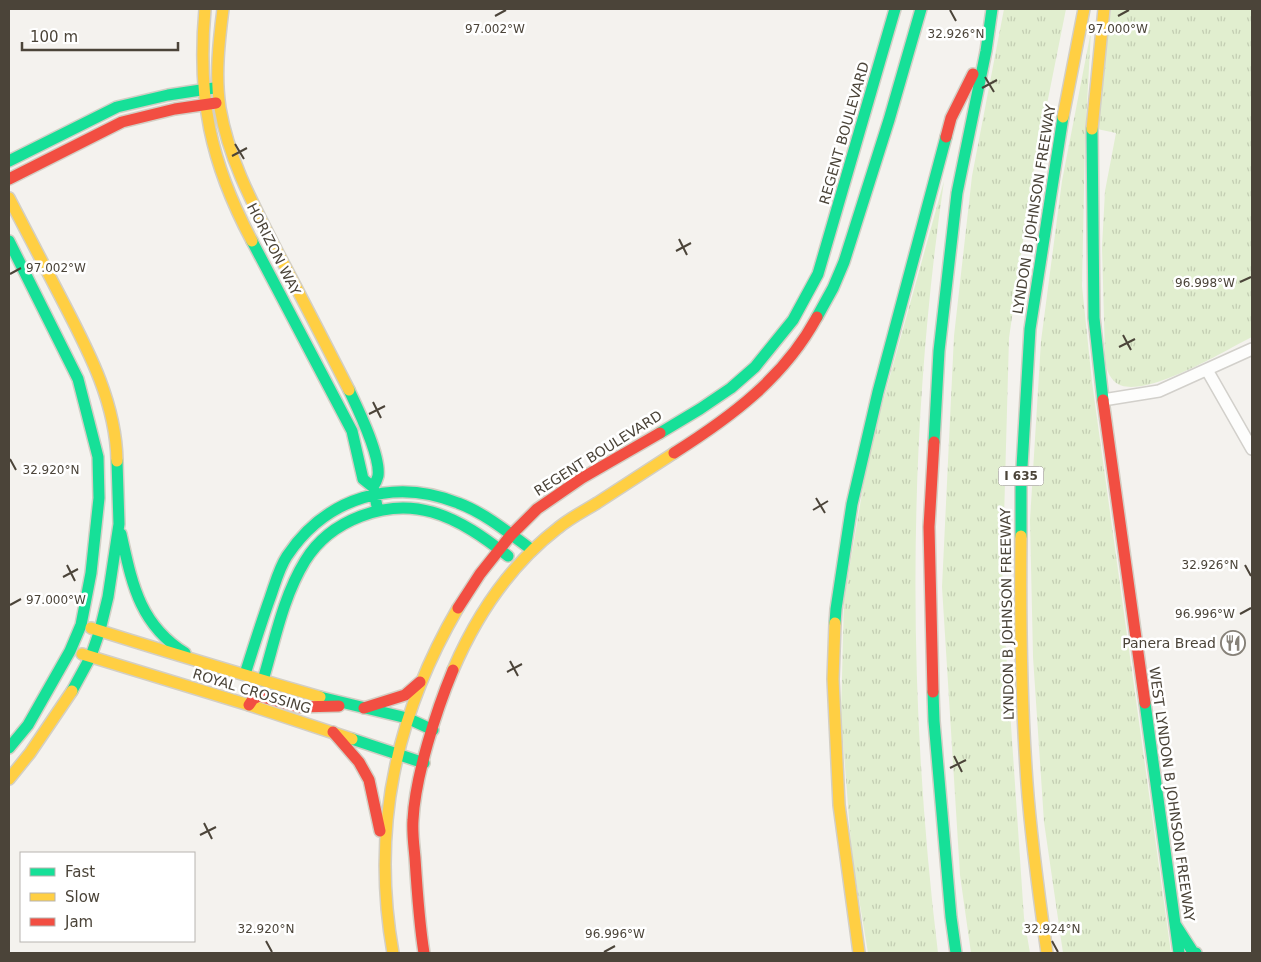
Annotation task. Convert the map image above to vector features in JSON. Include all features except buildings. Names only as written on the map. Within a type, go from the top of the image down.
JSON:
[{"type":"main road","name":"HORIZON WAY","points":[[205,9],[202,45],[205,104],[209,128],[222,172],[239,216],[352,431],[363,479],[373,490],[378,511]]},
{"type":"main road","name":"HORIZON WAY","points":[[223,9],[220,43],[220,103],[237,168],[248,194],[360,412],[373,448],[377,468],[378,476],[373,490]]},
{"type":"main road","name":"REGENT BOULEVARD","points":[[393,953],[387,919],[384,858],[387,813],[398,753],[407,718],[445,630],[460,604],[500,549],[537,509],[582,478],[700,409],[731,388],[755,367],[792,320],[818,274],[895,9]]},
{"type":"main road","points":[[424,953],[418,903],[413,832],[414,813],[424,763],[441,704],[462,648],[474,623],[500,584],[532,550],[559,527],[712,428],[742,406],[768,383],[789,360],[811,328],[833,288],[844,262],[889,120],[921,9]]},
{"type":"main road","points":[[956,953],[951,917],[934,721],[929,527],[939,351],[957,193],[986,51],[992,9]]},
{"type":"main road","name":"LYNDON B JOHNSON FREEWAY","points":[[1046,953],[1030,812],[1023,708],[1020,635],[1021,484],[1030,329],[1055,165],[1084,9]]},
{"type":"main road","name":"WEST LYNDON B JOHNSON FREEWAY","points":[[1104,9],[1091,135],[1094,318],[1103,400],[1179,953]]},
{"type":"main road","points":[[859,953],[839,805],[835,740],[833,678],[836,609],[844,552],[864,447],[951,118],[986,51]]},
{"type":"main road","points":[[9,161],[117,107],[168,94],[219,88]]},
{"type":"main road","points":[[9,179],[122,122],[175,109],[220,103]]},
{"type":"main road","points":[[222,172],[237,168]]},
{"type":"main road","points":[[9,198],[86,348],[101,383],[109,407],[117,450],[119,524],[111,579],[100,630],[91,656],[71,692],[30,753],[9,779]]},
{"type":"main road","points":[[9,241],[78,379],[98,457],[99,498],[91,573],[81,625],[70,651],[28,725],[9,748]]},
{"type":"main road","points":[[272,279],[289,272]]},
{"type":"main road","points":[[245,674],[276,579],[286,556],[302,536],[326,514],[373,490],[433,494],[448,498],[461,503],[532,550]]},
{"type":"main road","points":[[263,680],[290,591],[303,564],[319,543],[344,524],[368,513],[403,508],[425,510],[442,515],[500,549],[518,564]]},
{"type":"main road","points":[[119,524],[134,585],[149,621],[171,643],[195,661]]},
{"type":"main road","points":[[276,579],[290,591]]},
{"type":"main road","name":"ROYAL CROSSING","points":[[81,625],[195,661],[359,707],[407,718],[433,730]]},
{"type":"main road","name":"ROYAL CROSSING","points":[[70,651],[249,705],[424,763]]},
{"type":"main road","points":[[71,692],[88,676],[120,666]]},
{"type":"main road","points":[[249,705],[253,699],[259,696],[298,707],[359,707],[405,695],[423,678]]},
{"type":"main road","points":[[333,732],[359,762],[368,780],[379,822],[384,858]]},
{"type":"main road","points":[[1175,924],[1196,953]]},
{"type":"street","points":[[1103,400],[1160,391],[1252,349]]},
{"type":"street","points":[[1207,370],[1252,450]]},
{"type":"green space","points":[[1004,9],[1066,9],[1032,179],[1009,338],[1002,591],[1024,918],[1030,953],[971,953],[960,875],[942,587],[954,336],[972,176]]},
{"type":"green space","points":[[1111,9],[1252,9],[1252,337],[1203,363],[1161,381],[1142,386],[1126,386],[1114,381],[1107,370],[1105,356],[1102,247],[1105,191],[1116,133],[1097,129]]},
{"type":"green space","points":[[1091,31],[1085,140],[1082,286],[1092,382],[1171,953],[1063,953],[1044,822],[1033,657],[1030,520],[1041,341],[1062,181]]},
{"type":"green space","points":[[944,181],[923,373],[916,567],[921,760],[928,857],[938,953],[868,953],[852,857],[841,715],[844,600],[869,452]]},
{"type":"traffic: fast","points":[[660,433],[731,388],[755,367],[793,320],[818,274],[895,9]]},
{"type":"traffic: fast","points":[[817,317],[833,288],[844,262],[889,120],[921,9]]},
{"type":"traffic: fast","points":[[934,442],[939,351],[957,193],[986,51],[992,9]]},
{"type":"traffic: fast","points":[[9,161],[117,107],[168,95],[214,88]]},
{"type":"traffic: fast","points":[[1021,536],[1021,484],[1030,329],[1063,117]]},
{"type":"traffic: fast","points":[[1092,129],[1094,318],[1103,400]]},
{"type":"traffic: fast","points":[[835,623],[852,504],[878,392],[946,137]]},
{"type":"traffic: fast","points":[[9,241],[78,379],[98,457],[99,498],[91,573],[81,625],[70,651],[28,725],[9,748]]},
{"type":"traffic: fast","points":[[252,241],[352,431],[363,479],[373,487],[378,511]]},
{"type":"traffic: fast","points":[[349,390],[373,445],[376,457],[378,476],[373,487]]},
{"type":"traffic: fast","points":[[72,691],[91,656],[108,597],[119,524],[117,461]]},
{"type":"traffic: fast","points":[[245,674],[275,582],[284,561],[303,536],[321,519],[341,506],[363,498],[386,493],[410,492],[434,495],[478,512],[532,550]]},
{"type":"traffic: fast","points":[[263,680],[280,619],[297,575],[316,547],[329,534],[344,524],[361,516],[396,508],[432,512],[462,525],[508,556]]},
{"type":"traffic: fast","points":[[121,534],[134,586],[147,616],[169,642],[185,653]]},
{"type":"traffic: fast","points":[[933,692],[951,917],[956,953]]},
{"type":"traffic: fast","points":[[320,697],[407,718],[433,730]]},
{"type":"traffic: fast","points":[[1145,703],[1179,953]]},
{"type":"traffic: fast","points":[[352,739],[424,763]]},
{"type":"traffic: fast","points":[[1175,924],[1193,952],[1196,953]]},
{"type":"traffic: slow","points":[[205,9],[203,72],[205,101],[210,129],[226,184],[252,241]]},
{"type":"traffic: slow","points":[[223,9],[218,83],[220,108],[230,147],[252,202],[349,390]]},
{"type":"traffic: slow","points":[[1063,117],[1084,9]]},
{"type":"traffic: slow","points":[[1092,129],[1104,9]]},
{"type":"traffic: slow","points":[[9,198],[90,355],[106,396],[115,439],[117,461]]},
{"type":"traffic: slow","points":[[453,670],[462,649],[484,610],[510,574],[541,542],[567,521],[674,453]]},
{"type":"traffic: slow","points":[[1021,536],[1023,721],[1033,847],[1047,953]]},
{"type":"traffic: slow","points":[[393,953],[387,907],[385,862],[387,818],[394,774],[404,732],[418,690],[436,649],[458,608]]},
{"type":"traffic: slow","points":[[835,623],[833,679],[839,805],[859,953]]},
{"type":"traffic: slow","points":[[91,628],[320,697]]},
{"type":"traffic: slow","points":[[82,654],[249,705],[352,739]]},
{"type":"traffic: slow","points":[[9,779],[30,753],[72,691]]},
{"type":"traffic: jam","points":[[946,137],[951,118],[973,74]]},
{"type":"traffic: jam","points":[[9,179],[122,122],[175,109],[216,103]]},
{"type":"traffic: jam","points":[[674,453],[736,410],[772,377],[789,359],[817,317]]},
{"type":"traffic: jam","points":[[1103,400],[1145,703]]},
{"type":"traffic: jam","points":[[458,608],[480,574],[511,535],[537,509],[582,478],[660,433]]},
{"type":"traffic: jam","points":[[933,692],[929,527],[934,442]]},
{"type":"traffic: jam","points":[[424,953],[419,918],[413,820],[418,784],[427,744],[453,670]]},
{"type":"traffic: jam","points":[[364,708],[405,695],[420,682]]},
{"type":"traffic: jam","points":[[249,705],[253,699],[259,696],[299,707],[339,706]]},
{"type":"traffic: jam","points":[[333,732],[359,762],[369,780],[380,831]]},
{"type":"place","name":"Panera Bread","points":[[1233,643]]}]
